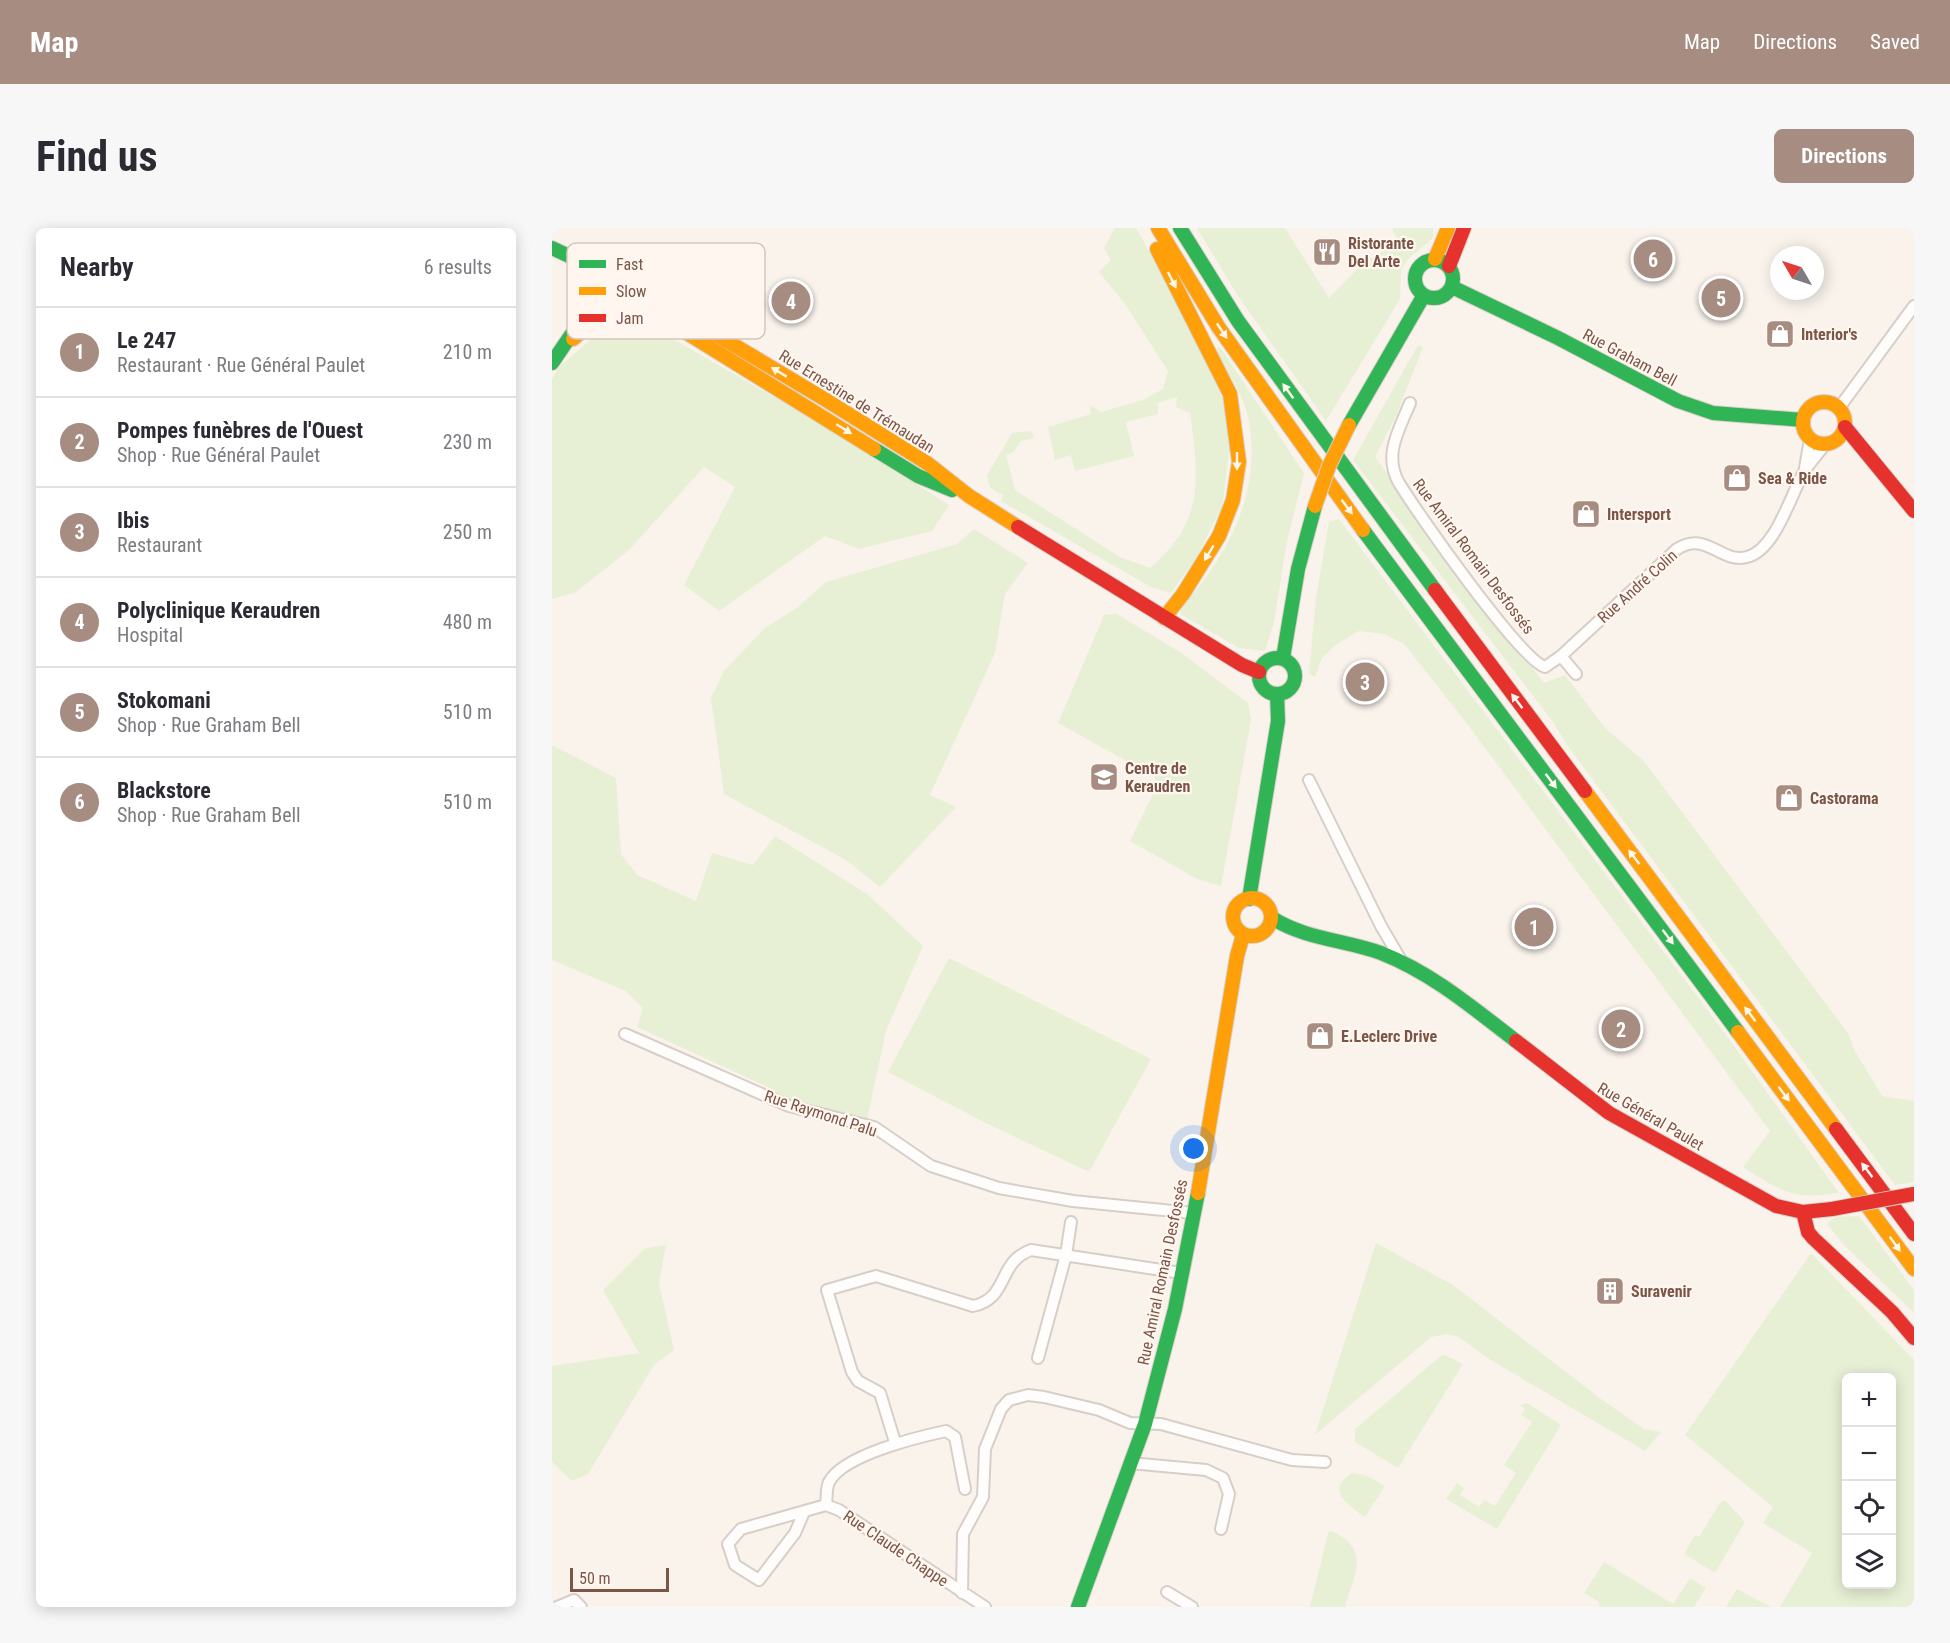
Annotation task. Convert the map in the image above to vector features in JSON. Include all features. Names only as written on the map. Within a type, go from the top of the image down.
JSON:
[{"type":"main road","points":[[1146,228],[1230,394],[1239,462],[1233,500],[1219,536],[1184,594],[1164,618]]},
{"type":"main road","points":[[1158,228],[1219,328],[1338,496],[1914,1269]]},
{"type":"main road","points":[[1180,228],[1238,321],[1322,438],[1914,1234]]},
{"type":"main road","points":[[1435,259],[1448,228]]},
{"type":"main road","points":[[1449,266],[1464,228]]},
{"type":"main road","points":[[556,250],[567,264]]},
{"type":"main road","points":[[1435,259],[1449,266],[1453,274],[1452,287],[1443,296],[1430,298],[1424,295],[1416,285],[1416,273],[1423,263],[1435,259]]},
{"type":"main road","name":"Rue Graham Bell","points":[[1452,287],[1544,331],[1678,401],[1713,413],[1803,420]]},
{"type":"main road","points":[[1282,658],[1298,569],[1315,506],[1329,466],[1349,424],[1424,295]]},
{"type":"main road","points":[[556,357],[567,339]]},
{"type":"main road","points":[[556,357],[575,339]]},
{"type":"main road","name":"Rue Ernestine de Trémaudan","points":[[696,339],[918,476],[969,496]]},
{"type":"main road","name":"Rue Ernestine de Trémaudan","points":[[724,339],[927,462],[969,496],[1164,618],[1242,665],[1259,672]]},
{"type":"main road","points":[[1873,461],[1810,439],[1805,433],[1803,420],[1809,408],[1821,402],[1833,404],[1839,408],[1843,413],[1845,427],[1873,461],[1914,511]]},
{"type":"main road","points":[[1828,444],[1838,439],[1845,427]]},
{"type":"main road","points":[[1282,658],[1293,665],[1296,680],[1287,692],[1270,693],[1261,684],[1259,672],[1266,661],[1282,658]]},
{"type":"main road","points":[[1249,898],[1278,721],[1276,694]]},
{"type":"main road","points":[[1249,898],[1264,902],[1272,918],[1266,931],[1255,937],[1243,934],[1234,925],[1234,911],[1249,898]]},
{"type":"main road","name":"Rue Général Paulet","points":[[1272,918],[1289,929],[1402,962],[1449,989],[1571,1086],[1609,1113],[1776,1206],[1803,1212],[1914,1194]]},
{"type":"main road","name":"Rue Général Paulet","points":[[1266,931],[1289,929]]},
{"type":"main road","name":"Rue Amiral Romain Desfossés","points":[[1078,1607],[1144,1424],[1181,1273],[1237,956],[1243,934]]},
{"type":"main road","points":[[1803,1212],[1808,1232],[1813,1238],[1892,1312],[1914,1338]]},
{"type":"street","points":[[1839,408],[1914,306]]},
{"type":"street","name":"Rue Amiral Romain Desfossés","points":[[1410,403],[1391,456],[1391,468],[1399,483],[1479,595],[1527,653],[1545,667],[1561,656]]},
{"type":"street","name":"Rue André Colin","points":[[1805,471],[1810,439]]},
{"type":"street","name":"Rue André Colin","points":[[1561,656],[1686,544],[1707,545],[1737,557],[1754,554],[1772,534],[1805,471],[1828,444]]},
{"type":"street","points":[[1561,656],[1576,674]]},
{"type":"street","name":"Rue Général Paulet","points":[[1309,780],[1381,926],[1402,962]]},
{"type":"street","name":"Rue Raymond Palu","points":[[626,1034],[789,1106],[874,1127],[931,1166],[942,1170],[999,1188],[1063,1199],[1192,1213]]},
{"type":"street","points":[[1038,1358],[1066,1255],[1071,1222]]},
{"type":"street","points":[[895,1442],[880,1393],[858,1381],[852,1372],[827,1290],[876,1276],[973,1306],[984,1304],[994,1298],[1010,1263],[1018,1254],[1031,1250],[1181,1273]]},
{"type":"street","points":[[962,1593],[963,1534],[983,1497],[982,1463],[985,1449],[1001,1409],[1010,1400],[1028,1395],[1044,1397],[1100,1410],[1130,1422],[1161,1424],[1292,1460],[1325,1462]]},
{"type":"street","points":[[826,1505],[828,1484],[838,1470],[895,1442],[946,1431],[956,1437],[965,1489]]},
{"type":"street","points":[[1130,1462],[1206,1470],[1223,1478],[1229,1494],[1221,1529]]},
{"type":"street","name":"Rue Claude Chappe","points":[[804,1512],[795,1533],[759,1580],[735,1565],[728,1544],[741,1529],[826,1505],[838,1510],[985,1607]]},
{"type":"street","points":[[1167,1592],[1192,1607]]},
{"type":"street","points":[[556,1607],[574,1600],[581,1607]]},
{"type":"green space","points":[[1115,228],[1136,228],[1173,293],[1223,399],[1230,448],[1222,507],[1196,558],[1171,593],[1151,587],[1001,501],[1003,495],[990,488],[987,475],[1012,433],[1031,431],[1034,438],[1021,441],[1014,452],[1006,455],[1015,490],[1120,557],[1150,568],[1168,551],[1181,533],[1194,497],[1196,478],[1190,413],[1176,407],[1177,397],[1158,403],[1158,414],[1126,422],[1134,456],[1075,471],[1071,455],[1055,460],[1048,427],[1091,414],[1090,405],[1101,412],[1143,400],[1163,389],[1168,371],[1125,304],[1099,272],[1111,260],[1104,248]]},
{"type":"green space","points":[[1197,228],[1285,228],[1329,298],[1364,262],[1398,242],[1392,228],[1433,228],[1433,238],[1408,259],[1401,270],[1400,299],[1326,421],[1236,293]]},
{"type":"green space","points":[[591,339],[673,339],[816,421],[949,505],[932,531],[859,549],[825,536],[719,611],[684,585],[735,487],[704,467],[629,550],[576,592],[552,599],[552,379],[560,366]]},
{"type":"green space","points":[[1418,345],[1423,347],[1396,416],[1375,457],[1544,683],[1565,675],[1606,729],[1643,760],[1848,1033],[1855,1051],[1882,1096],[1914,1101],[1914,1182],[1895,1185],[1567,745],[1553,722],[1353,460]]},
{"type":"green space","points":[[1220,347],[1304,473],[1287,541],[1274,622],[1265,651],[1239,648],[1180,614],[1183,605],[1215,564],[1228,542],[1239,518],[1251,469],[1251,443],[1246,408],[1215,350]]},
{"type":"green space","points":[[1339,519],[1724,1032],[1839,1193],[1810,1195],[1788,1192],[1768,1183],[1743,1167],[1770,1131],[1465,721],[1404,644],[1384,634],[1359,631],[1337,644],[1322,658],[1315,677],[1309,674],[1316,598],[1329,522]]},
{"type":"green space","points":[[974,529],[1028,563],[1005,594],[995,653],[930,795],[956,807],[880,887],[846,860],[724,794],[711,698],[724,671],[765,628],[798,607],[826,582],[957,544]]},
{"type":"green space","points":[[1117,614],[1183,654],[1248,703],[1251,720],[1221,886],[1197,879],[1130,841],[1154,792],[1155,777],[1058,723],[1104,615]]},
{"type":"green space","points":[[552,745],[616,778],[621,854],[637,875],[696,901],[712,853],[753,865],[775,836],[867,894],[923,946],[886,1031],[865,1129],[784,1107],[770,1088],[637,1027],[643,1008],[626,991],[552,960]]},
{"type":"green space","points":[[949,958],[1151,1059],[1089,1172],[988,1124],[888,1072]]},
{"type":"green space","points":[[1859,1216],[1914,1290],[1914,1313],[1843,1244],[1827,1224],[1835,1217]]},
{"type":"green space","points":[[1376,1243],[1453,1285],[1601,1399],[1644,1429],[1661,1432],[1645,1451],[1489,1359],[1459,1337],[1447,1334],[1431,1337],[1315,1435]]},
{"type":"green space","points":[[666,1245],[659,1283],[674,1350],[654,1365],[588,1474],[572,1481],[552,1462],[552,1366],[639,1353],[603,1290],[645,1248]]},
{"type":"green space","points":[[1811,1253],[1914,1360],[1914,1607],[1780,1607],[1812,1553],[1763,1523],[1773,1507],[1685,1435]]},
{"type":"green space","points":[[1443,1354],[1463,1364],[1398,1468],[1355,1442],[1355,1429]]},
{"type":"green space","points":[[1527,1403],[1561,1425],[1497,1529],[1446,1499],[1457,1483],[1464,1488],[1460,1495],[1479,1507],[1484,1500],[1495,1506],[1516,1473],[1504,1465],[1532,1422],[1521,1415],[1525,1409],[1520,1405]]},
{"type":"green space","points":[[1352,1473],[1365,1475],[1385,1486],[1365,1517],[1346,1503],[1340,1491],[1344,1479]]},
{"type":"green space","points":[[1725,1500],[1745,1522],[1714,1572],[1684,1554],[1695,1535],[1699,1537],[1720,1503]]},
{"type":"green space","points":[[1329,1530],[1351,1545],[1356,1553],[1356,1572],[1345,1607],[1310,1607]]},
{"type":"green space","points":[[1604,1562],[1673,1604],[1690,1578],[1706,1588],[1694,1607],[1600,1607],[1598,1601],[1584,1593]]},
{"type":"green space","points":[[1737,1589],[1771,1607],[1726,1607]]},
{"type":"traffic: fast","points":[[1180,228],[1238,321],[1435,590]]},
{"type":"traffic: fast","points":[[552,248],[567,255]]},
{"type":"traffic: fast","points":[[1434,260],[1448,265],[1453,279],[1448,293],[1434,298],[1420,293],[1415,279],[1420,265],[1434,260]]},
{"type":"traffic: fast","points":[[1452,287],[1558,338],[1678,401],[1713,413],[1803,420]]},
{"type":"traffic: fast","points":[[1349,425],[1424,295]]},
{"type":"traffic: fast","points":[[552,363],[568,339]]},
{"type":"traffic: fast","points":[[874,449],[918,476],[952,490]]},
{"type":"traffic: fast","points":[[1283,658],[1298,569],[1315,506]]},
{"type":"traffic: fast","points":[[1363,530],[1738,1032]]},
{"type":"traffic: fast","points":[[1277,658],[1290,663],[1295,676],[1290,689],[1277,694],[1264,689],[1259,676],[1264,663],[1277,658]]},
{"type":"traffic: fast","points":[[1249,899],[1278,721],[1277,694]]},
{"type":"traffic: fast","points":[[1272,918],[1298,930],[1381,953],[1400,961],[1452,992],[1516,1041]]},
{"type":"traffic: fast","points":[[1078,1607],[1145,1424],[1175,1309],[1198,1193]]},
{"type":"traffic: slow","points":[[1158,228],[1219,328],[1363,530]]},
{"type":"traffic: slow","points":[[1435,259],[1448,228]]},
{"type":"traffic: slow","points":[[1157,249],[1230,394],[1239,462],[1233,500],[1219,536],[1183,594],[1164,618]]},
{"type":"traffic: slow","points":[[696,339],[874,449]]},
{"type":"traffic: slow","points":[[724,339],[927,463],[969,496],[1018,527]]},
{"type":"traffic: slow","points":[[1824,402],[1832,403],[1839,408],[1844,415],[1845,423],[1844,431],[1839,438],[1832,443],[1824,444],[1816,443],[1809,438],[1804,431],[1803,423],[1804,415],[1809,408],[1816,403],[1824,402]]},
{"type":"traffic: slow","points":[[1315,506],[1329,466],[1349,425]]},
{"type":"traffic: slow","points":[[1585,791],[1836,1129]]},
{"type":"traffic: slow","points":[[1252,898],[1266,903],[1271,917],[1266,931],[1252,936],[1238,931],[1233,917],[1238,903],[1252,898]]},
{"type":"traffic: slow","points":[[1198,1193],[1237,956],[1243,935]]},
{"type":"traffic: slow","points":[[1738,1032],[1914,1269]]},
{"type":"traffic: jam","points":[[1449,266],[1464,228]]},
{"type":"traffic: jam","points":[[1845,427],[1914,511]]},
{"type":"traffic: jam","points":[[1018,527],[1242,665],[1259,672]]},
{"type":"traffic: jam","points":[[1435,590],[1585,791]]},
{"type":"traffic: jam","points":[[1516,1041],[1609,1113],[1776,1206],[1803,1212],[1832,1209]]},
{"type":"traffic: jam","points":[[1836,1129],[1914,1234]]},
{"type":"traffic: jam","points":[[1832,1209],[1914,1194]]},
{"type":"traffic: jam","points":[[1803,1212],[1808,1232],[1813,1238],[1892,1312],[1914,1338]]},
{"type":"place","name":"Ristorante Del Arte","points":[[1327,252]]},
{"type":"place","name":"Blackstore","points":[[1653,259]]},
{"type":"place","name":"Stokomani","points":[[1721,298]]},
{"type":"place","name":"Polyclinique Keraudren","points":[[791,301]]},
{"type":"place","name":"Interior's","points":[[1780,334]]},
{"type":"place","name":"Sea & Ride","points":[[1737,478]]},
{"type":"place","name":"Intersport","points":[[1586,514]]},
{"type":"place","name":"Ibis","points":[[1365,682]]},
{"type":"place","name":"Centre de Keraudren","points":[[1104,777]]},
{"type":"place","name":"Castorama","points":[[1789,798]]},
{"type":"place","name":"Le 247","points":[[1534,927]]},
{"type":"place","name":"Pompes funèbres de l'Ouest","points":[[1621,1029]]},
{"type":"place","name":"E.Leclerc Drive","points":[[1320,1036]]},
{"type":"place","name":"Suravenir","points":[[1610,1291]]}]
